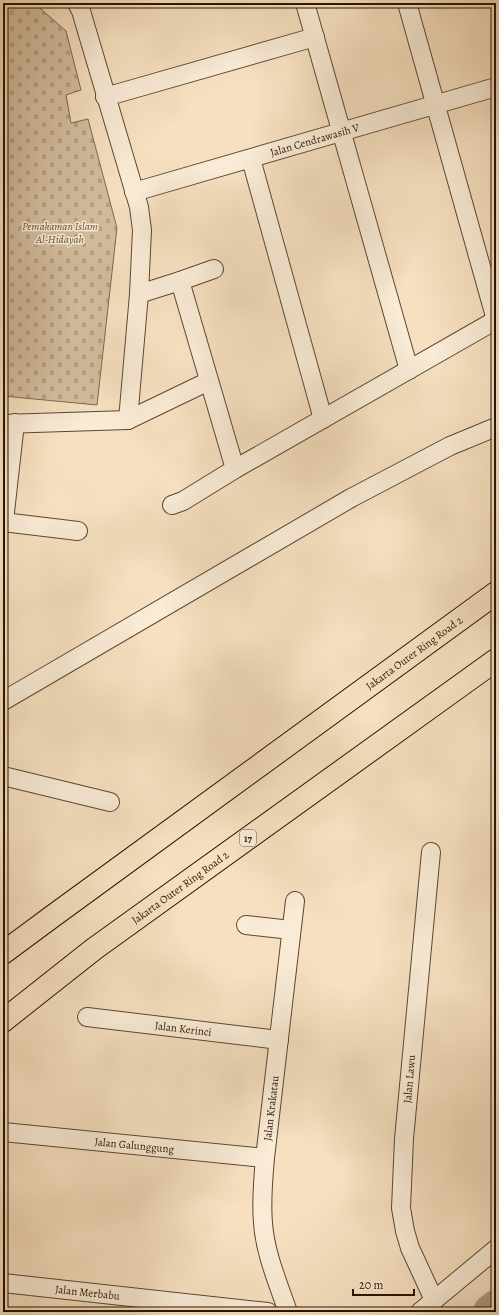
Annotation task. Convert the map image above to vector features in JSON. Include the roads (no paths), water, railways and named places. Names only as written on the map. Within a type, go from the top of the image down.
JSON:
[{"type":"highway","name":"Jakarta Outer Ring Road 2","points":[[3,953],[496,593]]},
{"type":"highway","name":"Jakarta Outer Ring Road 2","points":[[3,1021],[94,949],[496,660]]},
{"type":"street","points":[[305,3],[409,370]]},
{"type":"street","points":[[172,504],[183,501],[235,469],[496,320],[407,3]]},
{"type":"street","points":[[80,4],[105,97],[139,207],[142,230],[139,294],[128,420]]},
{"type":"street","points":[[105,97],[315,38]]},
{"type":"street","name":"Jalan Cendrawasih V","points":[[134,192],[496,87]]},
{"type":"street","points":[[251,159],[323,419]]},
{"type":"street","points":[[139,294],[180,282],[214,269]]},
{"type":"street","points":[[180,282],[235,469]]},
{"type":"street","points":[[78,531],[4,522],[9,424],[128,420],[210,381]]},
{"type":"street","points":[[3,701],[351,498],[450,446],[496,427]]},
{"type":"street","points":[[3,776],[110,802]]},
{"type":"street","name":"Jalan Lawu","points":[[432,852],[404,1131],[402,1208],[405,1231],[410,1248],[434,1300]]},
{"type":"street","name":"Jalan Krakatau","points":[[288,1312],[268,1252],[263,1225],[262,1200],[265,1158],[295,901]]},
{"type":"street","points":[[246,925],[291,930]]},
{"type":"street","name":"Jalan Kerinci","points":[[87,1017],[279,1040]]},
{"type":"street","name":"Jalan Galunggung","points":[[3,1132],[265,1158]]},
{"type":"street","points":[[420,1312],[496,1248]]},
{"type":"street","name":"Jalan Merbabu","points":[[3,1283],[268,1312]]},
{"type":"waterway","points":[[491,1312],[496,1308]]},
{"type":"park label","name":"Pemakaman Islam Al-Hidayah","points":[[60,232]]}]
